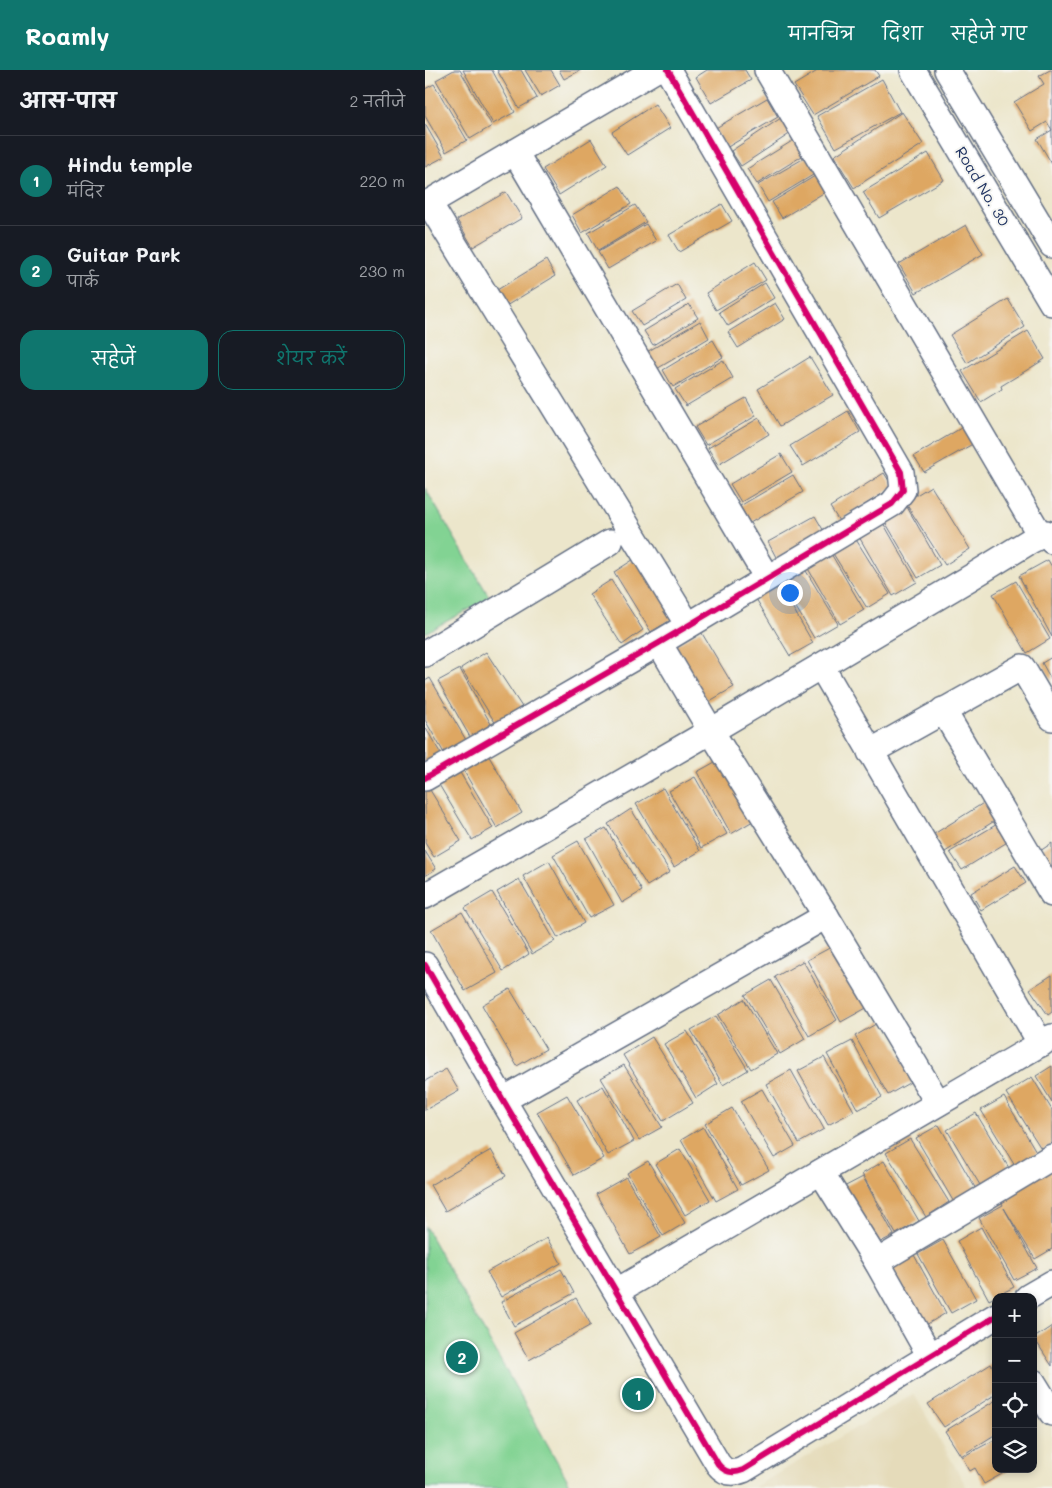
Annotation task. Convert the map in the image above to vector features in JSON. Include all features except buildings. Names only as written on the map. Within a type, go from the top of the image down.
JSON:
[{"type":"street","points":[[655,70],[427,204],[688,625]]},
{"type":"street","points":[[425,778],[659,643],[892,504],[903,490],[901,472],[668,70]]},
{"type":"street","points":[[425,896],[1046,538],[767,70]]},
{"type":"street","name":"Road No. 30","points":[[913,70],[1052,302]]},
{"type":"street","name":"Road No. 30","points":[[947,70],[1045,223]]},
{"type":"street","points":[[515,152],[767,578]]},
{"type":"street","points":[[1017,244],[1045,223]]},
{"type":"street","points":[[425,654],[610,542]]},
{"type":"street","points":[[659,643],[938,1103]]},
{"type":"street","points":[[617,1292],[1046,1041],[821,666]]},
{"type":"street","points":[[871,752],[1022,667],[1052,718]]},
{"type":"street","points":[[943,710],[1052,894]]},
{"type":"street","points":[[503,1100],[826,916]]},
{"type":"street","points":[[425,965],[723,1470],[735,1473],[743,1470],[992,1319]]},
{"type":"street","points":[[877,1262],[1052,1157]]},
{"type":"street","points":[[821,1172],[877,1262],[930,1356]]},
{"type":"street","points":[[1035,1293],[1052,1283]]},
{"type":"street","points":[[1034,1383],[1052,1413]]},
{"type":"shaded area","points":[[914,1394],[967,1488],[753,1488]]},
{"type":"green space","points":[[425,488],[490,598],[425,633]]},
{"type":"green space","points":[[425,1226],[572,1488],[425,1488]]},
{"type":"cycle path","points":[[425,778],[659,643],[892,504],[903,490],[901,472],[668,70]]},
{"type":"cycle path","points":[[425,965],[718,1464],[726,1471],[736,1472],[743,1470],[992,1318]]},
{"type":"place","name":"Guitar Park","points":[[462,1357]]},
{"type":"place","name":"Hindu temple","points":[[638,1394]]}]
